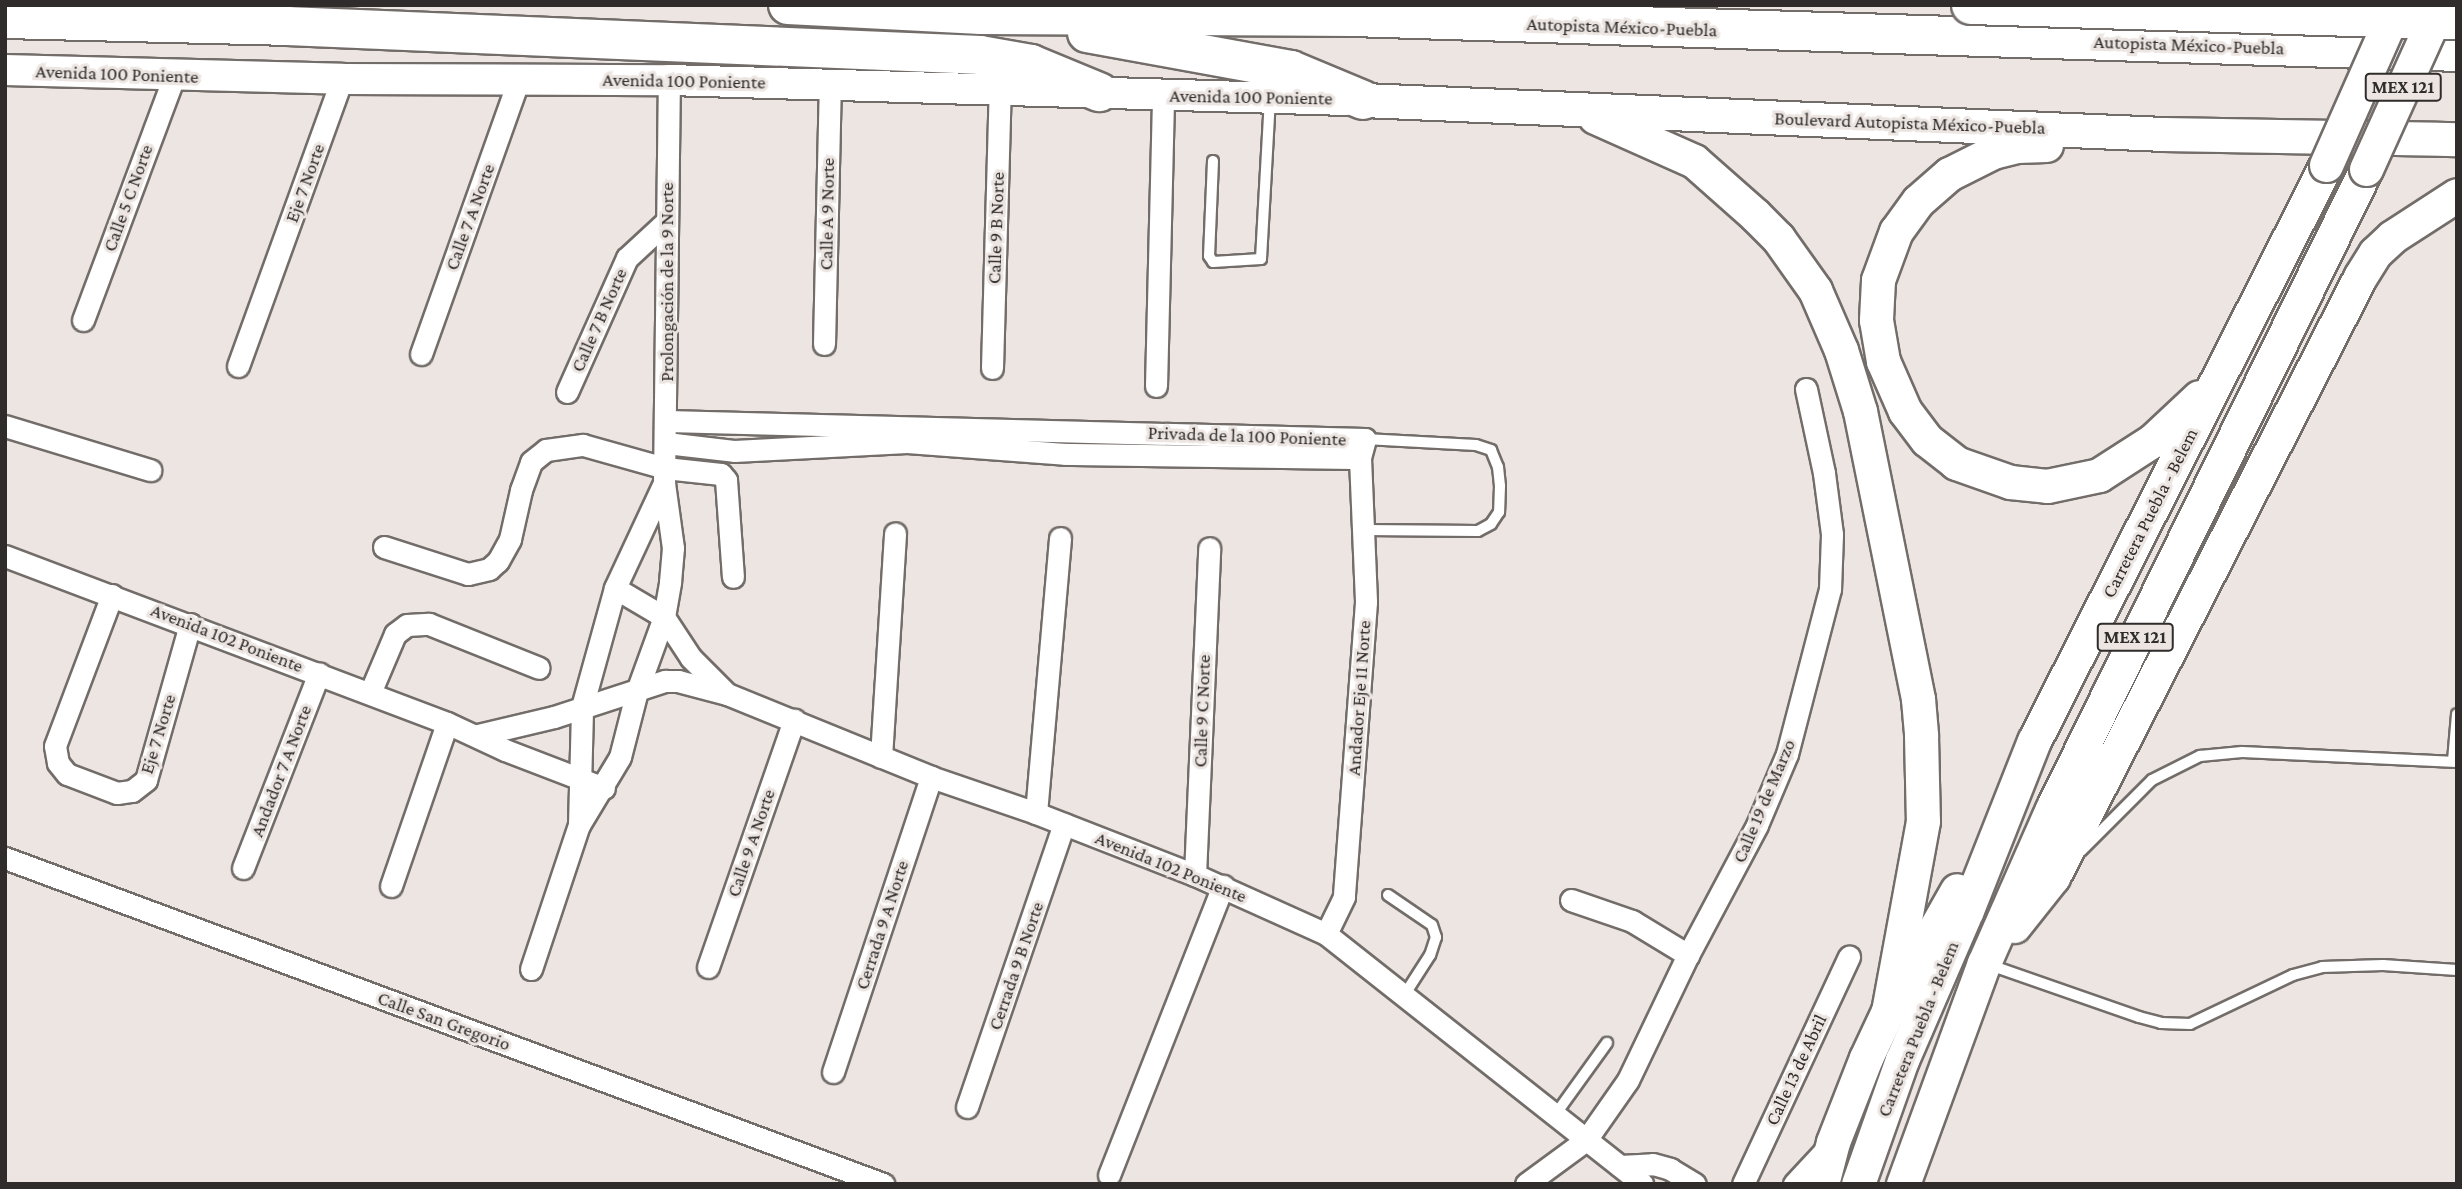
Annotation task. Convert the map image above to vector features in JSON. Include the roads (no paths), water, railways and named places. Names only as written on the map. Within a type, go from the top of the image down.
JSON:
[{"type":"highway","name":"Autopista México-Puebla","points":[[788,5],[981,15],[1352,17],[2457,52]]},
{"type":"highway","points":[[1971,5],[2457,20]]},
{"type":"highway","points":[[981,15],[1291,70],[1363,100]]},
{"type":"highway","points":[[5,19],[287,26],[954,53],[1031,64],[1099,92]]},
{"type":"main road","name":"Carretera Puebla - Belem","points":[[1858,1184],[1902,1060],[2034,741],[2326,164],[2397,5]]},
{"type":"main road","name":"Carretera Puebla - Belem","points":[[1903,1184],[1989,954],[2052,809],[2366,169],[2440,5]]},
{"type":"main road","name":"Boulevard Autopista México-Puebla","points":[[1363,100],[2163,134],[2457,139]]},
{"type":"main road","points":[[1580,110],[1694,161],[1735,197],[1778,238],[1815,290],[1841,350],[1860,411],[1918,699],[1921,736],[1923,821],[1888,1011]]},
{"type":"main road","points":[[2163,134],[2132,139],[2017,146],[1970,162],[1933,187],[1905,217],[1883,262],[1876,310],[1883,361],[1905,411],[1940,452],[1965,467],[1992,478],[2047,486],[2091,478],[2126,459],[2179,418],[2226,365]]},
{"type":"main road","points":[[1989,954],[2053,877],[2355,286],[2375,253],[2392,237],[2457,195]]},
{"type":"main road","points":[[1822,1184],[1833,1142],[1888,1011],[1950,899],[1992,847]]},
{"type":"street","name":"Avenida 100 Poniente","points":[[5,70],[342,79],[669,80],[1363,100]]},
{"type":"street","name":"Calle 5 C Norte","points":[[83,320],[174,76]]},
{"type":"street","name":"Eje 7 Norte","points":[[238,366],[342,79]]},
{"type":"street","name":"Calle 7 A Norte","points":[[421,354],[519,79]]},
{"type":"street","name":"Prolongación de la 9 Norte","points":[[636,691],[664,617],[673,548],[665,476],[669,80]]},
{"type":"street","name":"Calle A 9 Norte","points":[[824,344],[830,84]]},
{"type":"street","name":"Calle 9 B Norte","points":[[992,368],[1000,89]]},
{"type":"street","points":[[1156,386],[1163,95]]},
{"type":"street","name":"Calle 7 B Norte","points":[[567,392],[627,258],[666,222]]},
{"type":"street","name":"Calle 19 de Marzo","points":[[1526,1184],[1586,1140],[1628,1080],[1688,955],[1751,837],[1787,754],[1830,589],[1832,534],[1824,472],[1806,389]]},
{"type":"street","name":"Privada de la 100 Poniente","points":[[667,421],[1363,449]]},
{"type":"street","points":[[5,426],[150,470]]},
{"type":"street","name":"Privada de la 100 Poniente","points":[[666,443],[734,451],[907,442],[1065,454],[1363,449]]},
{"type":"street","points":[[384,547],[468,574],[489,569],[498,561],[510,539],[521,490],[531,462],[546,450],[583,445],[665,476],[711,471],[721,474],[726,480],[733,577]]},
{"type":"street","name":"Andador Eje 11 Norte","points":[[1326,934],[1344,897],[1366,602],[1363,449]]},
{"type":"street","name":"Prolongación de la 9 Norte","points":[[582,706],[615,588],[665,476]]},
{"type":"street","points":[[881,757],[895,533]]},
{"type":"street","points":[[1036,813],[1060,538]]},
{"type":"street","name":"Calle 9 C Norte","points":[[1195,875],[1209,548]]},
{"type":"street","name":"Avenida 102 Poniente","points":[[5,556],[370,693],[478,735],[579,781],[604,788]]},
{"type":"street","points":[[615,588],[664,617],[685,650],[727,694]]},
{"type":"street","name":"Eje 7 Norte","points":[[113,595],[55,746],[58,763],[67,774],[117,793],[132,791],[146,780],[190,624]]},
{"type":"street","points":[[370,693],[395,634],[407,625],[429,624],[539,668]]},
{"type":"street","name":"Andador 7 A Norte","points":[[243,868],[318,673]]},
{"type":"street","name":"Avenida 102 Poniente","points":[[478,735],[665,681],[678,681],[727,694],[931,777],[1036,813],[1223,886],[1326,934],[1642,1184]]},
{"type":"street","points":[[531,969],[579,825],[604,788],[620,757],[636,691]]},
{"type":"street","points":[[579,825],[582,706]]},
{"type":"street","name":"Calle 9 A Norte","points":[[708,967],[794,720]]},
{"type":"street","points":[[391,886],[447,723]]},
{"type":"street","name":"Cerrada 9 A Norte","points":[[833,1072],[931,777]]},
{"type":"street","name":"Cerrada 9 B Norte","points":[[968,1107],[1063,824]]},
{"type":"street","name":"Calle San Gregorio","points":[[5,858],[883,1184]]},
{"type":"street","points":[[1109,1175],[1223,886]]},
{"type":"street","points":[[1571,901],[1632,921],[1688,955]]},
{"type":"street","name":"Calle 13 de Abril","points":[[1743,1184],[1849,957]]},
{"type":"street","points":[[1794,1184],[1809,1164],[1833,1142]]},
{"type":"street","points":[[1620,1166],[1653,1164],[1670,1169],[1695,1184]]},
{"type":"lane","points":[[1213,161],[1209,256],[1213,262],[1261,259],[1270,98]]},
{"type":"lane","points":[[1363,449],[1476,446],[1491,450],[1498,467],[1500,485],[1499,512],[1491,524],[1478,531],[1365,530]]},
{"type":"lane","points":[[2053,877],[2152,780],[2200,756],[2242,752],[2455,761],[2457,715]]},
{"type":"lane","points":[[1388,895],[1432,925],[1436,937],[1430,955],[1405,994]]},
{"type":"lane","points":[[1989,954],[2139,1017],[2161,1023],[2190,1024],[2293,975],[2322,967],[2383,965],[2457,970]]},
{"type":"lane","points":[[1555,1115],[1607,1044]]}]
